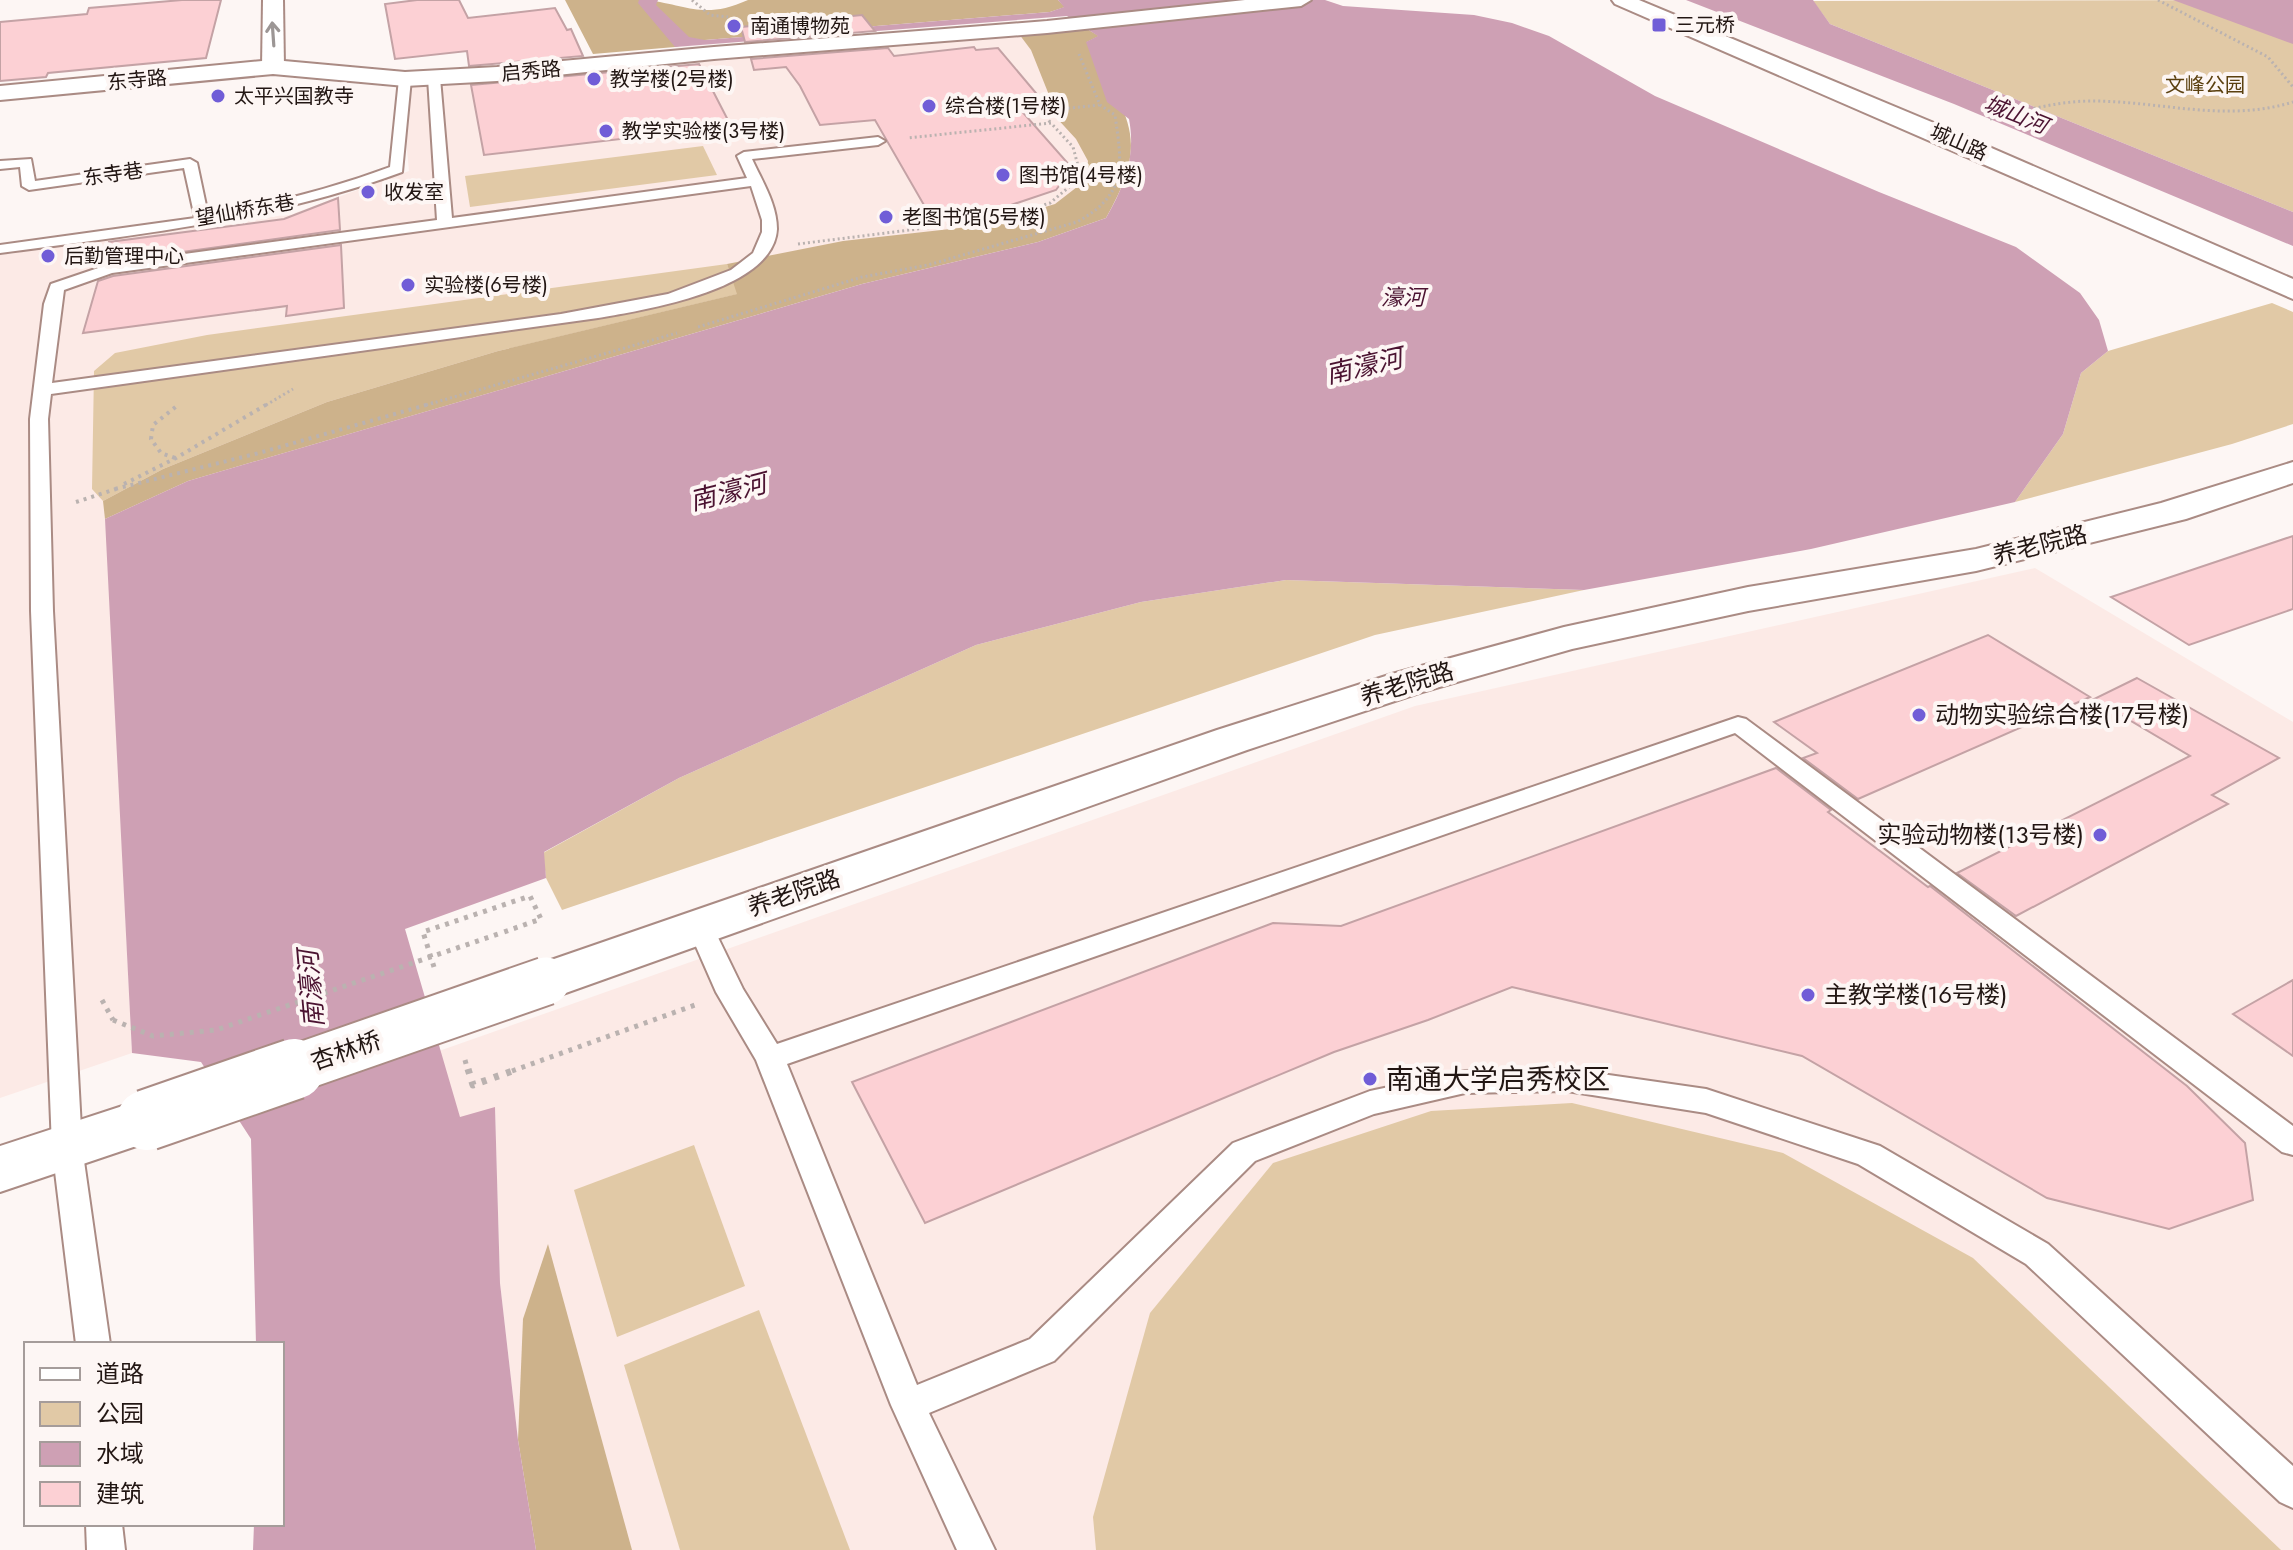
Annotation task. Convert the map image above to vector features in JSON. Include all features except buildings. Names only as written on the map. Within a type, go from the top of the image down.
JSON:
[{"type":"street","points":[[273,0],[273,67]]},
{"type":"street","name":"启秀路","points":[[273,67],[405,79],[434,78],[1047,27],[1301,0]]},
{"type":"street","name":"城山路","points":[[1622,0],[1926,128],[2293,290]]},
{"type":"street","name":"城山路","points":[[1642,0],[1949,122],[2293,275]]},
{"type":"street","name":"东寺路","points":[[0,93],[273,67]]},
{"type":"street","name":"养老院路","points":[[546,981],[1232,740],[1407,683],[1564,639],[1748,599],[1976,560],[2173,511],[2293,472]]},
{"type":"street","name":"杏林桥","points":[[67,1147],[546,981]]},
{"type":"street","points":[[0,1169],[67,1147]]},
{"type":"lane","points":[[434,78],[445,223]]},
{"type":"lane","name":"望仙桥东巷","points":[[0,249],[202,219],[348,189],[397,169],[405,79]]},
{"type":"lane","points":[[42,390],[593,313],[675,296],[723,280],[759,256],[771,233],[766,204],[744,156],[878,141]]},
{"type":"lane","name":"东寺巷","points":[[0,165],[26,162],[29,186],[190,163],[202,219]]},
{"type":"lane","points":[[93,1342],[67,1147],[42,611],[42,390],[57,287],[110,269],[754,181]]},
{"type":"lane","points":[[770,1058],[1738,724],[2293,1143]]},
{"type":"lane","points":[[700,926],[730,992],[770,1058],[908,1405],[976,1550]]},
{"type":"lane","points":[[908,1405],[1042,1350],[1244,1152],[1370,1103],[1465,1082],[1567,1080],[1706,1101],[1869,1155],[2037,1254],[2293,1490]]},
{"type":"lane","points":[[104,1526],[106,1550]]},
{"type":"path","points":[[2158,0],[2268,57],[2293,87]]},
{"type":"path","points":[[1982,120],[2069,102],[2231,112],[2282,107],[2293,102]]},
{"type":"path","points":[[762,250],[997,219],[1050,203],[1081,177],[1081,161],[1069,139],[1044,114],[1052,110],[1100,105]]},
{"type":"path","points":[[878,141],[1051,123]]},
{"type":"path","points":[[40,513],[115,489],[176,458],[293,389],[351,348]]},
{"type":"path","points":[[278,387],[293,389]]},
{"type":"path","points":[[176,458],[161,453],[151,439],[153,425],[173,407],[187,401]]},
{"type":"path","points":[[113,1020],[153,1036],[216,1030],[501,933]]},
{"type":"shaded area","name":"南通博物苑","points":[[565,0],[646,0],[707,10],[748,0],[1058,0],[1065,7],[1050,12],[705,40],[675,47],[593,54]]},
{"type":"shaded area","points":[[1087,29],[1121,191],[106,519],[132,1053],[0,1098],[0,255],[292,214],[409,171],[401,88]]},
{"type":"shaded area","points":[[1087,29],[1099,36],[1087,42],[1123,109],[1131,146],[1120,190],[1106,218],[1038,242],[862,284],[188,481],[105,519],[103,501],[163,469],[327,402],[498,351],[737,294],[727,264],[843,241],[986,225],[1055,204],[1086,180],[1088,161],[1076,139],[1053,114],[1051,100],[1031,50],[1019,34]]},
{"type":"shaded area","name":"南通大学启秀校区","points":[[2035,568],[2293,722],[2293,1550],[536,1550],[518,1440],[500,1283],[495,1108],[460,1118],[439,1051],[1415,706]]},
{"type":"shaded area","points":[[548,1244],[632,1550],[536,1550],[518,1440],[523,1319]]},
{"type":"green space","name":"文峰公园","points":[[2293,0],[2293,212],[1830,24],[1813,1]]},
{"type":"green space","points":[[703,146],[717,175],[470,207],[465,176]]},
{"type":"green space","points":[[727,264],[738,294],[498,351],[327,402],[163,469],[103,501],[92,489],[94,371],[115,353],[207,335]]},
{"type":"green space","points":[[2272,303],[2293,312],[2293,424],[2232,444],[2015,502],[2063,434],[2081,373],[2108,351]]},
{"type":"green space","points":[[1286,580],[1584,590],[1375,635],[562,910],[546,878],[543,853],[679,778],[976,645],[1141,602]]},
{"type":"green space","points":[[1572,1103],[1783,1153],[1973,1258],[2281,1550],[1096,1550],[1093,1517],[1150,1313],[1273,1163],[1431,1111]]},
{"type":"green space","points":[[694,1145],[745,1286],[617,1337],[574,1190]]},
{"type":"green space","points":[[759,1310],[850,1550],[680,1550],[624,1365]]},
{"type":"water","name":"濠河","points":[[639,0],[658,0],[656,5],[689,37],[705,40],[1050,12],[1064,7],[1058,0],[1325,0],[1343,6],[1474,15],[1512,23],[1549,36],[1655,96],[2016,247],[2080,293],[2099,320],[2108,351],[2081,373],[2063,434],[2015,502],[1811,549],[1584,590],[1286,580],[1141,602],[976,645],[679,778],[544,852],[546,878],[405,929],[460,1117],[495,1107],[500,1283],[518,1440],[536,1550],[253,1550],[254,1526],[284,1526],[284,1342],[256,1342],[251,1139],[201,1062],[132,1053],[105,519],[188,481],[862,284],[1038,242],[1106,218],[1119,194],[1130,158],[1129,119],[1107,102],[1086,42],[1098,36],[1067,16],[675,47],[638,3]]},
{"type":"water","name":"城山河","points":[[1686,0],[1813,0],[1830,24],[2293,212],[2293,246],[1954,104]]},
{"type":"water","points":[[2173,0],[2293,0],[2293,44]]},
{"type":"place","name":"三元桥","points":[[1659,25]]},
{"type":"place","name":"南通博物苑","points":[[734,26]]},
{"type":"place","name":"教学楼(2号楼)","points":[[594,79]]},
{"type":"place","name":"太平兴国教寺","points":[[218,96]]},
{"type":"place","name":"综合楼(1号楼)","points":[[929,106]]},
{"type":"place","name":"教学实验楼(3号楼)","points":[[606,131]]},
{"type":"place","name":"图书馆(4号楼)","points":[[1003,175]]},
{"type":"place","name":"收发室","points":[[368,192]]},
{"type":"place","name":"老图书馆(5号楼)","points":[[886,217]]},
{"type":"place","name":"后勤管理中心","points":[[48,256]]},
{"type":"place","name":"实验楼(6号楼)","points":[[408,285]]},
{"type":"place","name":"动物实验综合楼(17号楼)","points":[[1919,715]]},
{"type":"place","name":"实验动物楼(13号楼)","points":[[2100,835]]},
{"type":"place","name":"主教学楼(16号楼)","points":[[1808,995]]},
{"type":"place","name":"南通大学启秀校区","points":[[1370,1079]]},
{"type":"water label","name":"南濠河","points":[[1364,366]]},
{"type":"water label","name":"南濠河","points":[[728,492]]},
{"type":"water label","name":"南濠河","points":[[311,989]]}]
